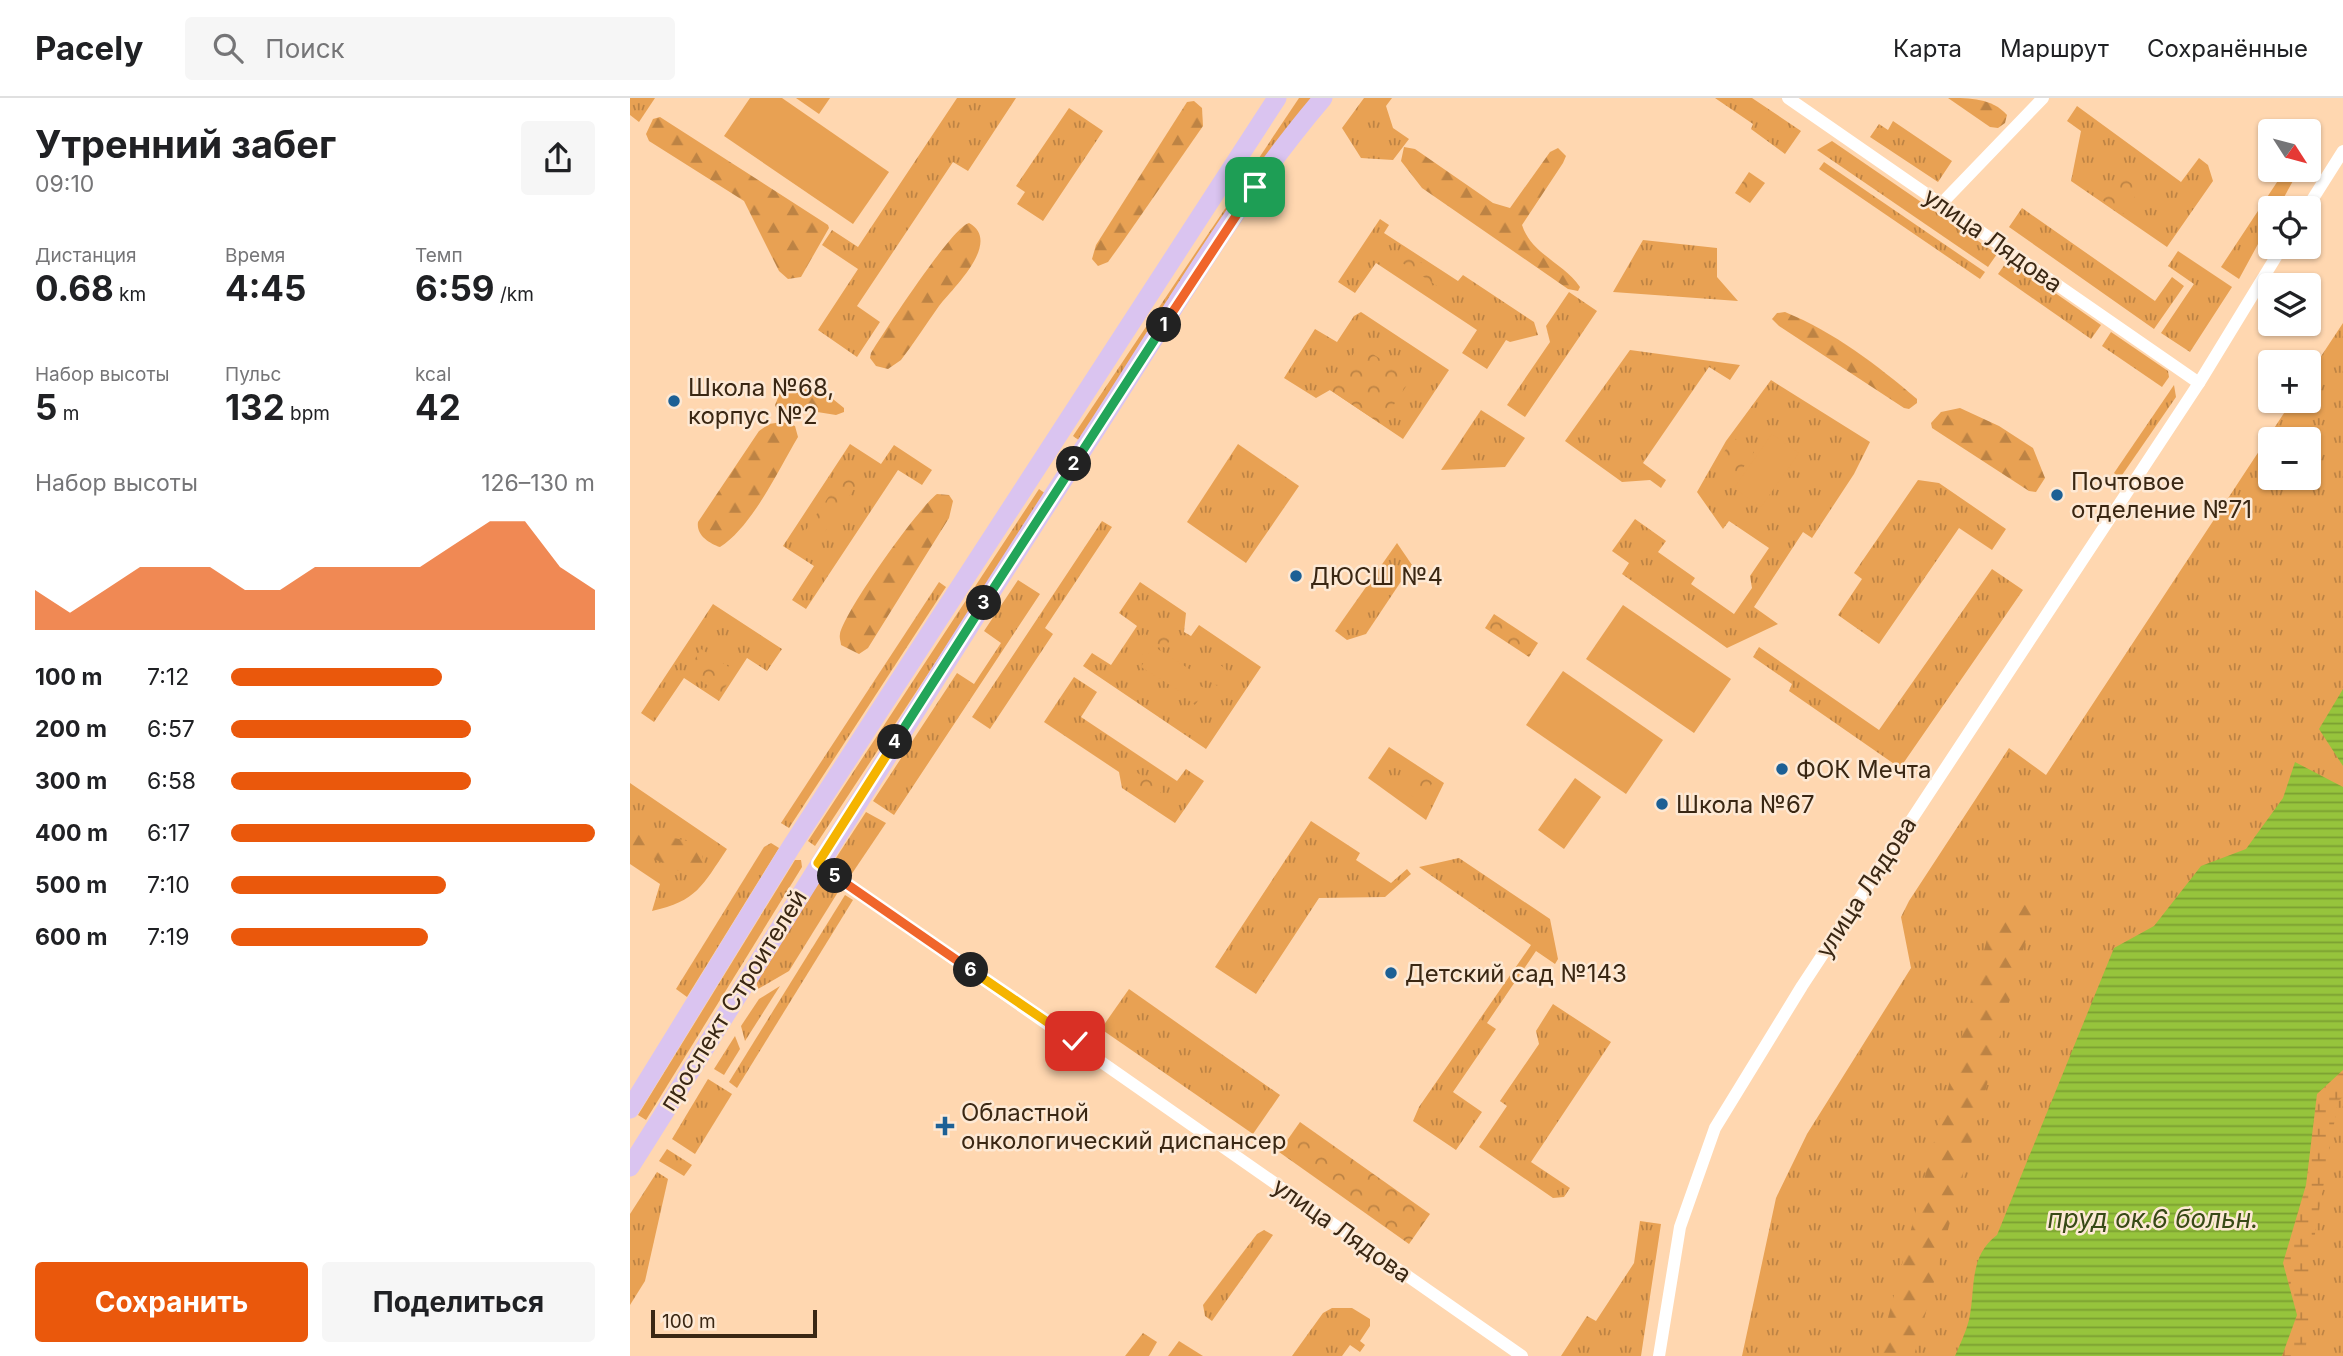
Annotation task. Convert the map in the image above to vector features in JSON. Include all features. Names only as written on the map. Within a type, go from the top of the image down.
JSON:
[{"type":"main road","name":"проспект Строителей","points":[[630,1109],[806,823],[1277,98]]},
{"type":"main road","name":"проспект Строителей","points":[[630,1167],[818,863],[1247,198],[1323,98]]},
{"type":"street","name":"улица Лядова","points":[[1788,98],[2199,383]]},
{"type":"street","points":[[1941,204],[2043,98]]},
{"type":"street","points":[[2314,196],[2343,150]]},
{"type":"street","name":"улица Лядова","points":[[1659,1356],[1680,1227],[1715,1128],[1801,986],[2199,383],[2276,259]]},
{"type":"street","name":"улица Лядова","points":[[818,863],[1522,1356]]},
{"type":"green space","points":[[630,98],[655,98],[639,122],[630,115]]},
{"type":"green space","points":[[750,98],[782,98],[889,172],[853,224],[724,136]]},
{"type":"green space","points":[[796,98],[830,98],[819,114]]},
{"type":"green space","points":[[957,98],[1016,98],[968,171],[953,162],[857,306],[880,322],[857,357],[818,330],[858,269],[822,245],[832,230],[858,247]]},
{"type":"green space","points":[[1299,98],[1316,98],[1080,441],[1073,436]]},
{"type":"green space","points":[[1364,98],[1392,98],[1386,106],[1393,128],[1409,139],[1393,160],[1361,158],[1342,128]]},
{"type":"green space","points":[[1715,98],[1752,98],[1801,131],[1785,154],[1751,129],[1753,124]]},
{"type":"green space","points":[[1948,98],[1972,99],[1995,105],[2007,115],[2005,123],[1998,128],[1990,127]]},
{"type":"green space","points":[[1194,101],[1202,108],[1203,126],[1108,262],[1098,266],[1092,259],[1096,245],[1187,102]]},
{"type":"green space","points":[[2077,106],[2181,182],[2199,158],[2208,165],[2213,181],[2167,247],[2071,181],[2081,131],[2067,121]]},
{"type":"green space","points":[[1069,108],[1103,131],[1043,221],[1017,204],[1025,192],[1016,186]]},
{"type":"green space","points":[[660,117],[828,225],[829,228],[801,277],[788,279],[779,271],[744,201],[649,141],[646,134],[653,119]]},
{"type":"green space","points":[[1893,121],[1952,161],[1938,182],[1870,137],[1879,124],[1888,130]]},
{"type":"green space","points":[[1832,141],[1997,254],[1988,267],[1817,150]]},
{"type":"green space","points":[[1404,147],[1415,149],[1493,203],[1510,208],[1550,152],[1558,148],[1566,156],[1563,163],[1522,225],[1533,244],[1580,287],[1578,291],[1568,289],[1422,188],[1401,161]]},
{"type":"green space","points":[[1824,162],[1985,272],[1980,279],[1819,169]]},
{"type":"green space","points":[[1749,172],[1765,183],[1750,203],[1735,193]]},
{"type":"green space","points":[[2119,175],[2140,189],[2123,214],[2102,200]]},
{"type":"green space","points":[[2277,182],[2292,182],[2285,196],[2268,196]]},
{"type":"green space","points":[[2022,208],[2155,301],[2172,277],[2184,286],[2154,329],[2009,227]]},
{"type":"green space","points":[[2258,211],[2258,244],[2239,279],[2221,267]]},
{"type":"green space","points":[[1380,219],[1389,225],[1384,233],[1458,281],[1463,275],[1534,322],[1538,335],[1510,342],[1506,340],[1487,369],[1462,353],[1477,330],[1376,263],[1355,293],[1338,282]]},
{"type":"green space","points":[[969,223],[978,231],[980,242],[972,265],[901,360],[888,369],[876,366],[870,358],[878,342],[934,260],[960,229]]},
{"type":"green space","points":[[1643,240],[1717,248],[1717,277],[1738,301],[1613,292]]},
{"type":"green space","points":[[1400,249],[1451,282],[1445,291],[1395,258]]},
{"type":"green space","points":[[2178,251],[2232,287],[2190,352],[2161,333],[2194,284],[2168,266]]},
{"type":"green space","points":[[2008,260],[2101,325],[2091,339],[1998,274]]},
{"type":"green space","points":[[1569,292],[1597,311],[1525,417],[1507,405],[1550,342],[1546,326]]},
{"type":"green space","points":[[1361,312],[1449,370],[1403,439],[1330,390],[1316,398],[1284,378],[1315,329],[1337,342],[1354,316]]},
{"type":"green space","points":[[1785,312],[1821,329],[1854,350],[1917,399],[1917,403],[1909,409],[1904,408],[1779,326],[1772,319],[1777,313]]},
{"type":"green space","points":[[2343,323],[2343,1356],[1742,1356],[1776,1198],[1807,1134],[1911,968],[1901,917],[1909,901],[2009,748],[2046,775],[2258,453],[2258,490],[2321,490],[2321,427],[2275,427],[2284,413],[2321,413],[2321,356]]},
{"type":"green space","points":[[2111,332],[2168,371],[2169,377],[2162,387],[2102,346]]},
{"type":"green space","points":[[1359,345],[1411,379],[1381,424],[1330,390]]},
{"type":"green space","points":[[1630,350],[1740,365],[1730,380],[1709,367],[1643,463],[1666,480],[1661,488],[1650,480],[1622,482],[1565,441]]},
{"type":"green space","points":[[797,380],[823,391],[844,408],[844,412],[836,415],[811,411],[779,414],[775,405],[785,381]]},
{"type":"green space","points":[[1771,380],[1870,442],[1854,474],[1812,538],[1803,532],[1754,607],[1778,624],[1727,648],[1622,574],[1629,563],[1612,551],[1635,519],[1666,541],[1658,552],[1695,578],[1691,584],[1734,614],[1752,588],[1750,576],[1769,548],[1729,521],[1723,529],[1697,492],[1726,441]]},
{"type":"green space","points":[[2174,385],[2176,397],[2120,478],[2114,473]]},
{"type":"green space","points":[[1960,408],[1999,426],[2033,448],[2045,478],[2036,492],[2029,491],[1932,428],[1931,423],[1941,412]]},
{"type":"green space","points":[[1481,410],[1525,438],[1505,467],[1441,470]]},
{"type":"green space","points":[[782,422],[795,426],[798,437],[773,481],[754,512],[732,538],[720,547],[712,543],[701,535],[698,522],[759,431],[769,424]]},
{"type":"green space","points":[[1772,434],[1799,453],[1761,507],[1734,488]]},
{"type":"green space","points":[[1734,438],[1754,452],[1733,482],[1713,467]]},
{"type":"green space","points":[[850,444],[881,464],[894,445],[932,470],[922,485],[898,470],[806,609],[792,600],[814,566],[783,546]]},
{"type":"green space","points":[[1238,444],[1299,486],[1246,563],[1187,522]]},
{"type":"green space","points":[[847,470],[861,479],[817,543],[803,534]]},
{"type":"green space","points":[[1918,480],[1939,483],[2006,529],[1992,550],[1959,528],[1879,644],[1838,615],[1862,579],[1854,573]]},
{"type":"green space","points":[[1039,489],[1046,494],[815,846],[808,841]]},
{"type":"green space","points":[[937,494],[949,495],[953,501],[949,518],[868,648],[859,654],[841,645],[840,635],[845,622],[867,584],[914,519]]},
{"type":"green space","points":[[1102,521],[1112,527],[1045,628],[1053,634],[990,729],[972,717]]},
{"type":"green space","points":[[1397,543],[1412,565],[1366,634],[1347,640],[1335,631]]},
{"type":"green space","points":[[1992,569],[2023,590],[1900,768],[1789,691],[1792,684],[1753,657],[1759,647],[1879,730]]},
{"type":"green space","points":[[1018,580],[1040,594],[894,815],[873,801],[957,673],[974,684],[1001,643],[984,631]]},
{"type":"green space","points":[[939,582],[946,587],[789,828],[781,823]]},
{"type":"green space","points":[[1140,582],[1186,613],[1184,632],[1191,636],[1199,625],[1261,667],[1206,749],[1083,666],[1092,653],[1111,665],[1137,626],[1119,613]]},
{"type":"green space","points":[[713,604],[782,649],[767,671],[747,658],[719,701],[684,678],[654,722],[641,713]]},
{"type":"green space","points":[[1623,605],[1731,679],[1694,733],[1586,659]]},
{"type":"green space","points":[[1494,614],[1538,643],[1529,657],[1485,628]]},
{"type":"green space","points":[[1167,627],[1175,632],[1165,648],[1156,643]]},
{"type":"green space","points":[[1144,633],[1152,639],[1142,655],[1134,649]]},
{"type":"green space","points":[[1153,646],[1194,672],[1181,692],[1141,667]]},
{"type":"green space","points":[[701,649],[735,671],[721,694],[687,672]]},
{"type":"green space","points":[[1219,664],[1227,670],[1217,686],[1209,680]]},
{"type":"green space","points":[[1563,671],[1663,740],[1626,794],[1526,725]]},
{"type":"green space","points":[[1074,677],[1097,692],[1081,717],[1177,781],[1186,769],[1204,781],[1175,823],[1122,788],[1119,772],[1044,722]]},
{"type":"green space","points":[[1197,684],[1206,689],[1195,705],[1187,699]]},
{"type":"green space","points":[[1389,747],[1444,783],[1426,820],[1368,778]]},
{"type":"green space","points":[[1136,772],[1163,789],[1154,802],[1128,784]]},
{"type":"green space","points":[[1417,772],[1433,782],[1420,801],[1405,791]]},
{"type":"green space","points":[[1575,778],[1601,797],[1564,849],[1538,830]]},
{"type":"green space","points":[[630,783],[727,849],[704,882],[689,897],[652,911],[660,884],[630,864]]},
{"type":"green space","points":[[866,812],[886,823],[851,875],[834,861]]},
{"type":"green space","points":[[1311,821],[1360,853],[1356,860],[1391,883],[1407,869],[1411,874],[1385,897],[1319,898],[1256,994],[1215,967]]},
{"type":"green space","points":[[630,828],[692,842],[701,850],[704,864],[699,875],[685,874],[630,847]]},
{"type":"green space","points":[[771,843],[779,848],[687,997],[676,989],[764,847]]},
{"type":"green space","points":[[1459,858],[1550,919],[1558,959],[1555,964],[1536,951],[1487,1023],[1496,1029],[1453,1092],[1482,1112],[1456,1150],[1413,1121],[1419,1107],[1531,945],[1419,867]]},
{"type":"green space","points":[[795,860],[801,860],[802,867],[646,1120],[638,1115]]},
{"type":"green space","points":[[831,880],[843,884],[789,971],[758,989],[756,979],[819,881]]},
{"type":"green space","points":[[845,895],[853,900],[737,1088],[729,1082]]},
{"type":"green space","points":[[1998,897],[2035,906],[1914,1356],[1878,1356]]},
{"type":"green space","points":[[780,986],[745,1041],[741,1026],[759,999]]},
{"type":"green space","points":[[1129,989],[1280,1095],[1253,1134],[1101,1029]]},
{"type":"green space","points":[[1553,1004],[1611,1042],[1531,1162],[1570,1188],[1564,1197],[1553,1198],[1479,1147],[1507,1106],[1500,1101],[1539,1044],[1536,1031]]},
{"type":"green space","points":[[735,1036],[740,1049],[724,1075],[714,1069]]},
{"type":"green space","points":[[2343,1070],[2343,1097],[2338,1101],[2311,1257],[2311,1294],[2305,1356],[2282,1356],[2297,1315],[2283,1263],[2306,1185],[2317,1094]]},
{"type":"green space","points":[[708,1079],[732,1094],[695,1154],[672,1139]]},
{"type":"green space","points":[[1300,1122],[1430,1214],[1409,1244],[1279,1152]]},
{"type":"green space","points":[[667,1149],[692,1165],[684,1176],[659,1161]]},
{"type":"green space","points":[[657,1172],[668,1179],[645,1281],[630,1305],[630,1214]]},
{"type":"green space","points":[[1640,1221],[1661,1224],[1641,1356],[1561,1356],[1587,1316],[1596,1321],[1634,1263]]},
{"type":"green space","points":[[1264,1230],[1273,1235],[1212,1321],[1205,1316],[1203,1305],[1257,1234]]},
{"type":"green space","points":[[1332,1308],[1352,1308],[1370,1319],[1370,1326],[1360,1341],[1365,1345],[1360,1352],[1350,1345],[1342,1356],[1292,1356],[1323,1313]]},
{"type":"green space","points":[[1143,1333],[1157,1342],[1149,1356],[1125,1356]]},
{"type":"green space","points":[[1179,1341],[1203,1356],[1168,1356]]},
{"type":"water","points":[[2343,689],[2343,766],[2319,729]]},
{"type":"water","name":"пруд ок.6 больн.","points":[[2295,762],[2343,787],[2343,1070],[2317,1094],[2306,1185],[2283,1263],[2297,1315],[2282,1356],[1955,1356],[1969,1320],[1977,1263],[1981,1253],[1997,1235],[2114,948],[2154,926],[2201,866],[2246,849],[2283,798]]},
{"type":"place","name":"Школа №68, корпус №2","points":[[674,401]]},
{"type":"place","name":"Почтовое отделение №71","points":[[2057,495]]},
{"type":"place","name":"ДЮСШ №4","points":[[1296,576]]},
{"type":"place","name":"ФОК Мечта","points":[[1782,769]]},
{"type":"place","name":"Школа №67","points":[[1662,804]]},
{"type":"place","name":"Детский сад №143","points":[[1391,973]]},
{"type":"place","name":"Областной онкологический диспансер","points":[[945,1126]]},
{"type":"route","points":[[1075,1041],[818,863],[1054,494],[1255,187]]}]
